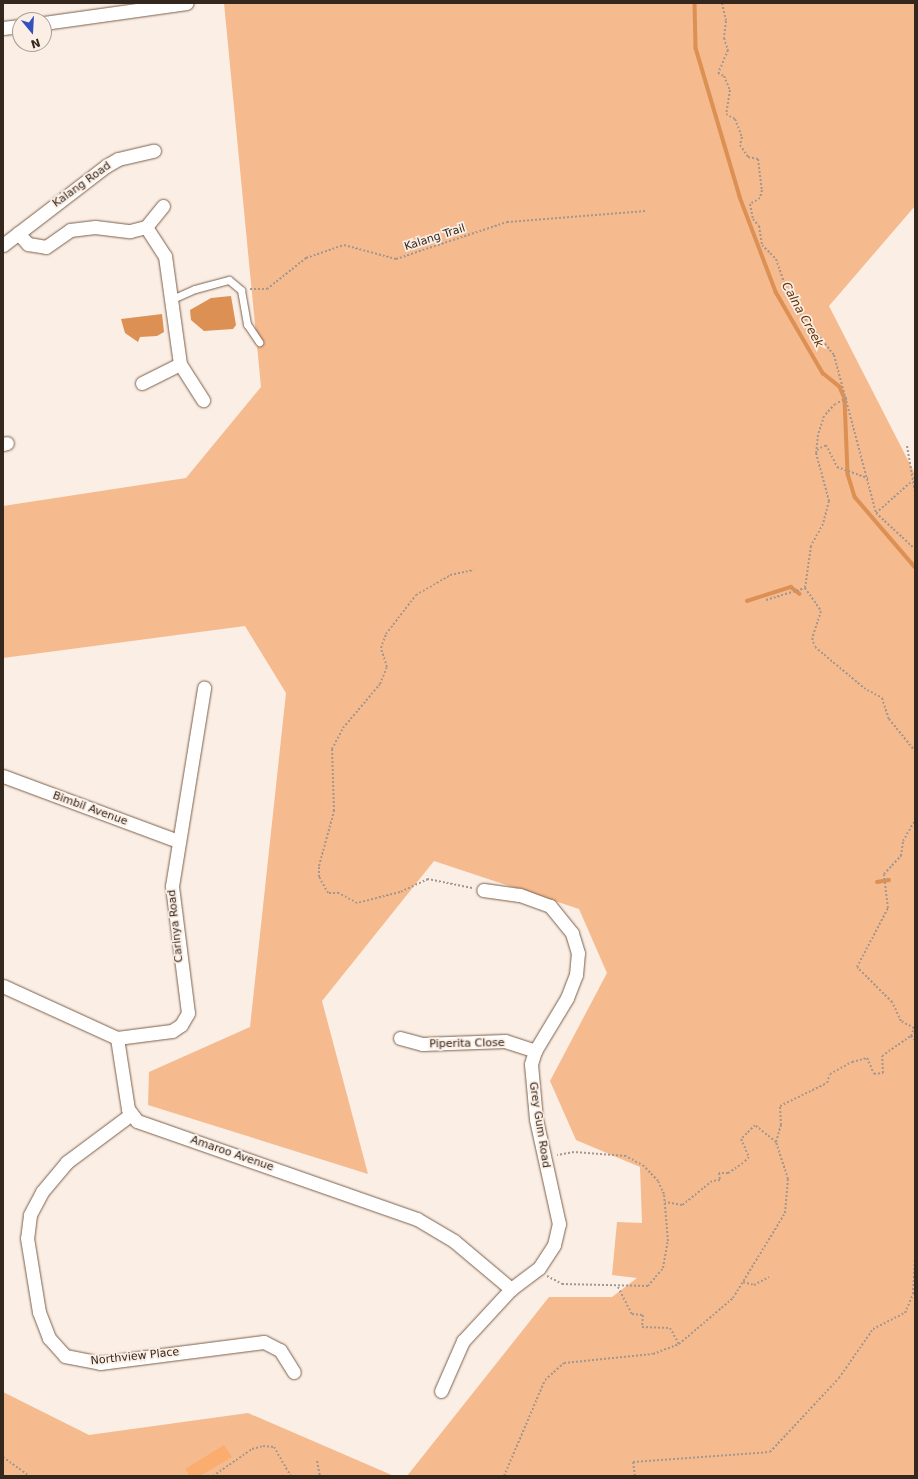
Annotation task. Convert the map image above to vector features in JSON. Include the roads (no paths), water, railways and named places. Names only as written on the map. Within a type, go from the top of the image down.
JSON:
[{"type":"street","points":[[52,21],[187,3]]},
{"type":"street","name":"Kalang Road","points":[[3,245],[106,166],[118,159],[154,151]]},
{"type":"street","points":[[18,233],[28,244],[46,247],[70,230],[95,227],[130,231],[146,227],[163,206]]},
{"type":"street","points":[[146,227],[165,256],[170,301],[180,364],[203,400]]},
{"type":"street","points":[[142,383],[180,364]]},
{"type":"street","name":"Carinya Road","points":[[118,1038],[172,1031],[186,1020],[172,900],[178,841],[204,688]]},
{"type":"street","name":"Bimbil Avenue","points":[[3,776],[178,841]]},
{"type":"street","name":"Grey Gum Road","points":[[441,1391],[463,1340],[511,1289],[539,1268],[554,1245],[559,1224],[543,1157],[531,1075],[535,1050],[572,987],[578,960],[576,944],[565,922],[550,906],[519,895],[483,890]]},
{"type":"street","points":[[3,986],[118,1038],[130,1114]]},
{"type":"street","name":"Piperita Close","points":[[400,1038],[422,1044],[505,1042],[535,1050]]},
{"type":"street","name":"Amaroo Avenue","points":[[130,1114],[137,1121],[417,1219],[454,1241],[511,1289]]},
{"type":"street","name":"Northview Place","points":[[130,1114],[67,1162],[42,1192],[30,1215],[28,1246],[39,1312],[49,1338],[64,1356],[100,1363],[264,1342],[280,1350],[294,1372]]},
{"type":"lane","points":[[170,301],[195,289],[229,280],[241,290],[247,324],[259,342]]},
{"type":"waterway","name":"Calna Creek","points":[[695,3],[696,48],[740,197],[776,292],[823,373],[840,387],[845,399],[848,474],[855,497],[915,567]]},
{"type":"waterway","points":[[747,601],[791,587],[800,594]]},
{"type":"waterway","points":[[877,882],[889,880]]}]
